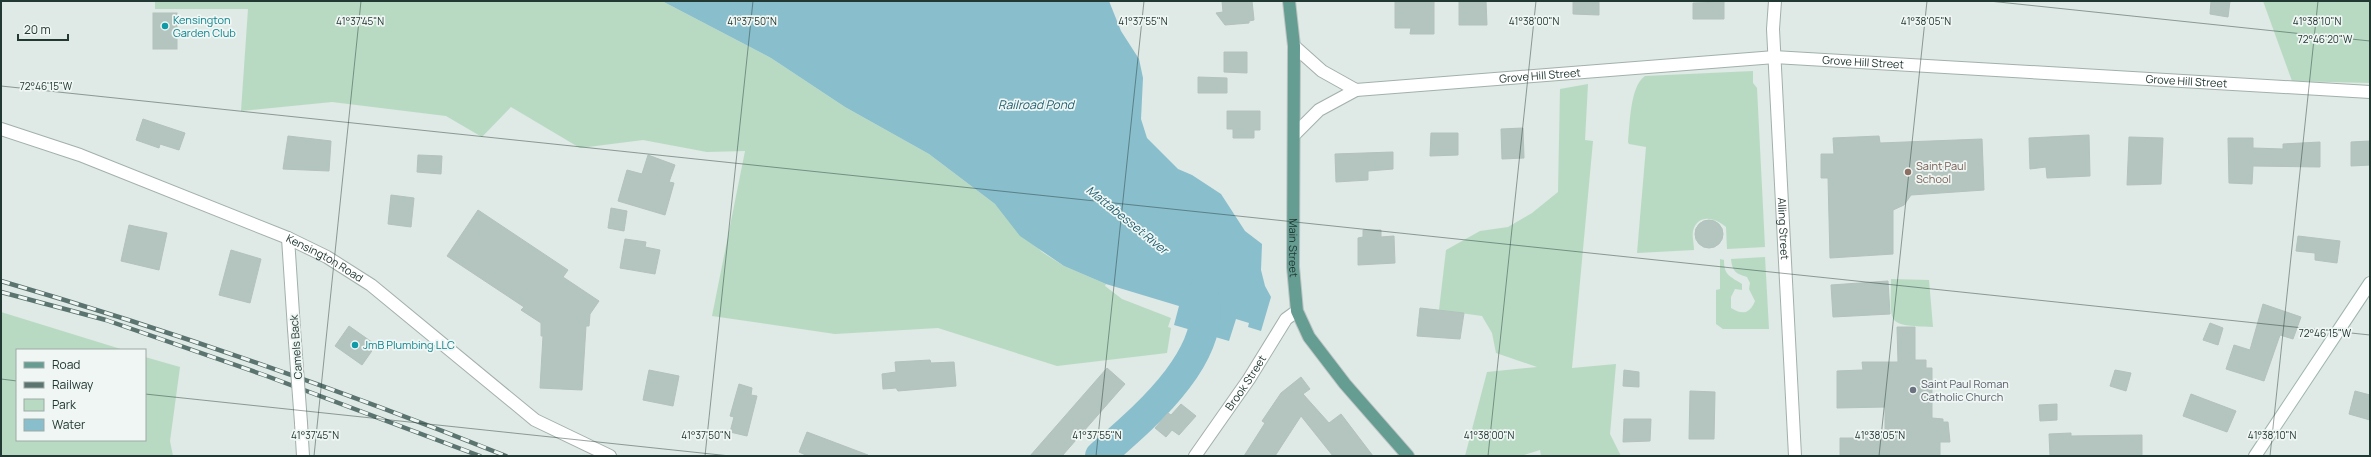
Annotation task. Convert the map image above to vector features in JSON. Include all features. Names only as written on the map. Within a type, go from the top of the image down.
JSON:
[{"type":"main road","name":"Main Street","points":[[1289,1],[1294,46],[1295,134],[1293,267],[1296,311],[1309,337],[1345,384],[1408,456]]},
{"type":"street","name":"Alling Street","points":[[1775,1],[1773,29],[1795,456]]},
{"type":"street","points":[[1294,46],[1322,71],[1356,90]]},
{"type":"street","name":"Grove Hill Street","points":[[1295,134],[1319,110],[1356,90],[1775,57],[2370,92]]},
{"type":"street","name":"Kensington Road","points":[[1,129],[80,155],[288,238],[349,269],[371,284],[535,420],[610,456]]},
{"type":"street","name":"Camels Back","points":[[288,238],[303,456]]},
{"type":"street","points":[[2255,456],[2370,282]]},
{"type":"street","name":"Brook Street","points":[[1196,456],[1249,379],[1286,319],[1296,311]]},
{"type":"green space","points":[[155,1],[662,1],[771,58],[845,107],[929,154],[995,204],[1042,252],[1064,266],[1106,284],[1105,286],[1122,299],[1171,318],[1168,327],[1171,328],[1167,353],[1057,366],[938,328],[835,334],[712,316],[745,151],[707,152],[643,140],[580,148],[511,107],[482,137],[446,116],[332,102],[241,111],[248,9],[155,9]]},
{"type":"green space","points":[[2263,1],[2370,1],[2370,83],[2292,81]]},
{"type":"green space","points":[[1753,71],[1753,83],[1757,88],[1765,247],[1727,249],[1726,227],[1717,221],[1703,219],[1695,225],[1693,231],[1694,250],[1637,253],[1646,147],[1629,144],[1628,142],[1630,116],[1636,88],[1640,81],[1645,76]]},
{"type":"green space","points":[[1588,84],[1585,140],[1593,141],[1572,368],[1616,364],[1610,434],[1621,456],[1541,456],[1540,450],[1521,456],[1465,456],[1487,372],[1537,367],[1496,353],[1492,333],[1482,316],[1439,310],[1446,250],[1480,231],[1508,227],[1532,213],[1558,192],[1560,89]]},
{"type":"green space","points":[[1765,257],[1769,329],[1723,329],[1716,324],[1716,290],[1720,289],[1720,259],[1724,260],[1725,269],[1728,275],[1742,284],[1742,290],[1735,289],[1731,297],[1731,308],[1739,312],[1745,312],[1751,309],[1755,301],[1749,289],[1750,283],[1747,277],[1740,275],[1735,271],[1732,266],[1731,259]]},
{"type":"green space","points":[[1891,279],[1929,280],[1933,327],[1906,325],[1894,320],[1891,306]]},
{"type":"green space","points":[[1,312],[121,349],[16,349],[16,441],[146,441],[146,357],[180,367],[170,441],[173,456],[1,456]]},
{"type":"water","name":"Railroad Pond","points":[[662,1],[1109,1],[1121,31],[1139,59],[1143,78],[1141,119],[1147,138],[1178,169],[1192,175],[1221,194],[1245,231],[1262,244],[1261,270],[1265,286],[1271,297],[1261,331],[1248,327],[1249,323],[1236,319],[1229,341],[1174,325],[1179,306],[1106,284],[1064,266],[1020,236],[995,204],[929,154],[845,107],[771,58]]},
{"type":"building","points":[[1222,1],[1252,1],[1254,20],[1249,21],[1249,23],[1225,25],[1216,13],[1223,12]]},
{"type":"building","points":[[1395,1],[1434,1],[1434,34],[1410,34],[1411,28],[1395,28]]},
{"type":"building","points":[[1459,1],[1486,1],[1487,25],[1459,25]]},
{"type":"building","points":[[1573,1],[1599,1],[1599,15],[1573,14]]},
{"type":"building","points":[[2211,1],[2230,1],[2228,17],[2210,14]]},
{"type":"building","points":[[1724,2],[1724,19],[1693,19],[1693,3]]},
{"type":"building","name":"Kensington Garden Club","points":[[153,13],[177,13],[177,49],[153,49]]},
{"type":"building","points":[[1224,52],[1247,52],[1247,73],[1224,72]]},
{"type":"building","points":[[1198,77],[1227,78],[1227,93],[1198,93]]},
{"type":"building","points":[[1227,111],[1260,111],[1260,130],[1254,130],[1254,138],[1233,138],[1233,129],[1227,129]]},
{"type":"building","points":[[143,119],[185,133],[179,150],[160,144],[159,148],[136,140]]},
{"type":"building","points":[[1523,128],[1524,158],[1502,159],[1501,129]]},
{"type":"building","points":[[1431,133],[1458,133],[1458,155],[1430,156]]},
{"type":"building","points":[[2089,135],[2090,176],[2047,178],[2046,167],[2030,169],[2029,138]]},
{"type":"building","points":[[288,136],[331,141],[329,171],[283,169]]},
{"type":"building","points":[[1879,136],[1880,143],[1982,139],[1984,190],[1911,195],[1904,205],[1893,210],[1893,254],[1830,258],[1828,178],[1821,178],[1821,154],[1834,154],[1833,138]]},
{"type":"building","points":[[2129,137],[2163,138],[2161,184],[2127,185]]},
{"type":"building","points":[[2228,138],[2253,138],[2253,148],[2283,149],[2283,144],[2320,142],[2320,167],[2253,166],[2252,184],[2229,183]]},
{"type":"building","points":[[2370,141],[2370,165],[2351,166],[2351,142]]},
{"type":"building","points":[[1393,152],[1393,169],[1368,171],[1368,180],[1336,182],[1335,154]]},
{"type":"building","points":[[418,155],[442,156],[441,174],[417,172]]},
{"type":"building","points":[[648,155],[675,165],[669,182],[674,183],[665,215],[618,201],[627,170],[642,174]]},
{"type":"building","points":[[391,195],[414,198],[411,227],[388,224]]},
{"type":"building","points":[[611,208],[627,211],[624,231],[608,228]]},
{"type":"building","points":[[478,210],[568,270],[563,277],[599,301],[590,314],[589,326],[586,326],[582,390],[540,388],[543,336],[541,336],[541,323],[521,310],[524,307],[447,256]]},
{"type":"building","points":[[1709,220],[1719,224],[1723,234],[1719,244],[1709,248],[1699,244],[1695,234],[1699,224]]},
{"type":"building","points":[[129,225],[167,233],[159,270],[121,261]]},
{"type":"building","points":[[1363,230],[1381,230],[1381,237],[1394,236],[1395,263],[1358,265],[1358,238],[1363,237]]},
{"type":"building","points":[[2298,236],[2340,241],[2337,263],[2315,260],[2315,253],[2296,251]]},
{"type":"building","points":[[625,239],[646,242],[645,247],[660,250],[655,274],[620,268]]},
{"type":"building","points":[[231,250],[261,259],[250,303],[219,295]]},
{"type":"building","points":[[1888,281],[1890,314],[1833,317],[1831,285]]},
{"type":"building","points":[[2263,304],[2301,317],[2293,339],[2280,335],[2264,381],[2226,369],[2234,345],[2250,350]]},
{"type":"building","points":[[1420,308],[1464,313],[1460,339],[1417,336]]},
{"type":"building","points":[[2210,323],[2223,328],[2218,345],[2203,340]]},
{"type":"building","name":"JmB Plumbing LLC","points":[[349,326],[376,345],[362,365],[335,346]]},
{"type":"building","name":"Saint Paul Roman Catholic Church","points":[[1897,327],[1915,327],[1915,360],[1926,360],[1926,368],[1932,368],[1932,418],[1943,419],[1943,422],[1948,422],[1950,442],[1940,442],[1940,456],[1840,456],[1840,438],[1885,438],[1885,407],[1837,408],[1837,371],[1863,370],[1862,362],[1898,362]]},
{"type":"building","points":[[930,360],[931,363],[954,362],[956,386],[898,391],[896,388],[883,389],[882,374],[896,372],[895,362]]},
{"type":"building","points":[[1107,368],[1125,384],[1062,456],[1030,456]]},
{"type":"building","points":[[649,370],[679,376],[673,406],[643,400]]},
{"type":"building","points":[[1624,370],[1639,372],[1639,387],[1623,386]]},
{"type":"building","points":[[2115,370],[2131,373],[2126,391],[2110,386]]},
{"type":"building","points":[[1301,377],[1310,389],[1303,394],[1329,423],[1341,414],[1373,456],[1333,456],[1301,416],[1275,456],[1244,456],[1265,423],[1262,421],[1281,393]]},
{"type":"building","points":[[739,384],[752,388],[751,395],[757,396],[747,436],[730,432],[734,417],[730,416]]},
{"type":"building","points":[[1690,391],[1715,392],[1714,439],[1689,439]]},
{"type":"building","points":[[2355,391],[2370,395],[2370,420],[2349,414]]},
{"type":"building","points":[[2191,394],[2236,411],[2227,432],[2183,416]]},
{"type":"building","points":[[1181,404],[1196,416],[1179,435],[1172,430],[1166,437],[1155,428],[1168,413],[1171,415]]},
{"type":"building","points":[[2057,404],[2057,420],[2040,421],[2039,405]]},
{"type":"building","points":[[1624,419],[1651,419],[1650,441],[1623,442]]},
{"type":"building","points":[[807,432],[868,455],[808,456],[799,452]]},
{"type":"building","points":[[2071,433],[2071,436],[2142,435],[2142,456],[2050,456],[2049,434]]},
{"type":"waterway","name":"Mattabesset River","points":[[1100,456],[1155,405],[1174,384],[1189,362],[1200,339],[1205,316],[1203,292]]},
{"type":"railway","points":[[1,281],[129,320],[256,362],[382,408],[506,456]]},
{"type":"railway","points":[[1,292],[106,320],[264,375],[480,456]]},
{"type":"place","name":"Kensington Garden Club","points":[[165,26]]},
{"type":"place","name":"Saint Paul School","points":[[1908,172]]},
{"type":"place","name":"JmB Plumbing LLC","points":[[355,345]]},
{"type":"place","name":"Saint Paul Roman Catholic Church","points":[[1913,390]]}]
